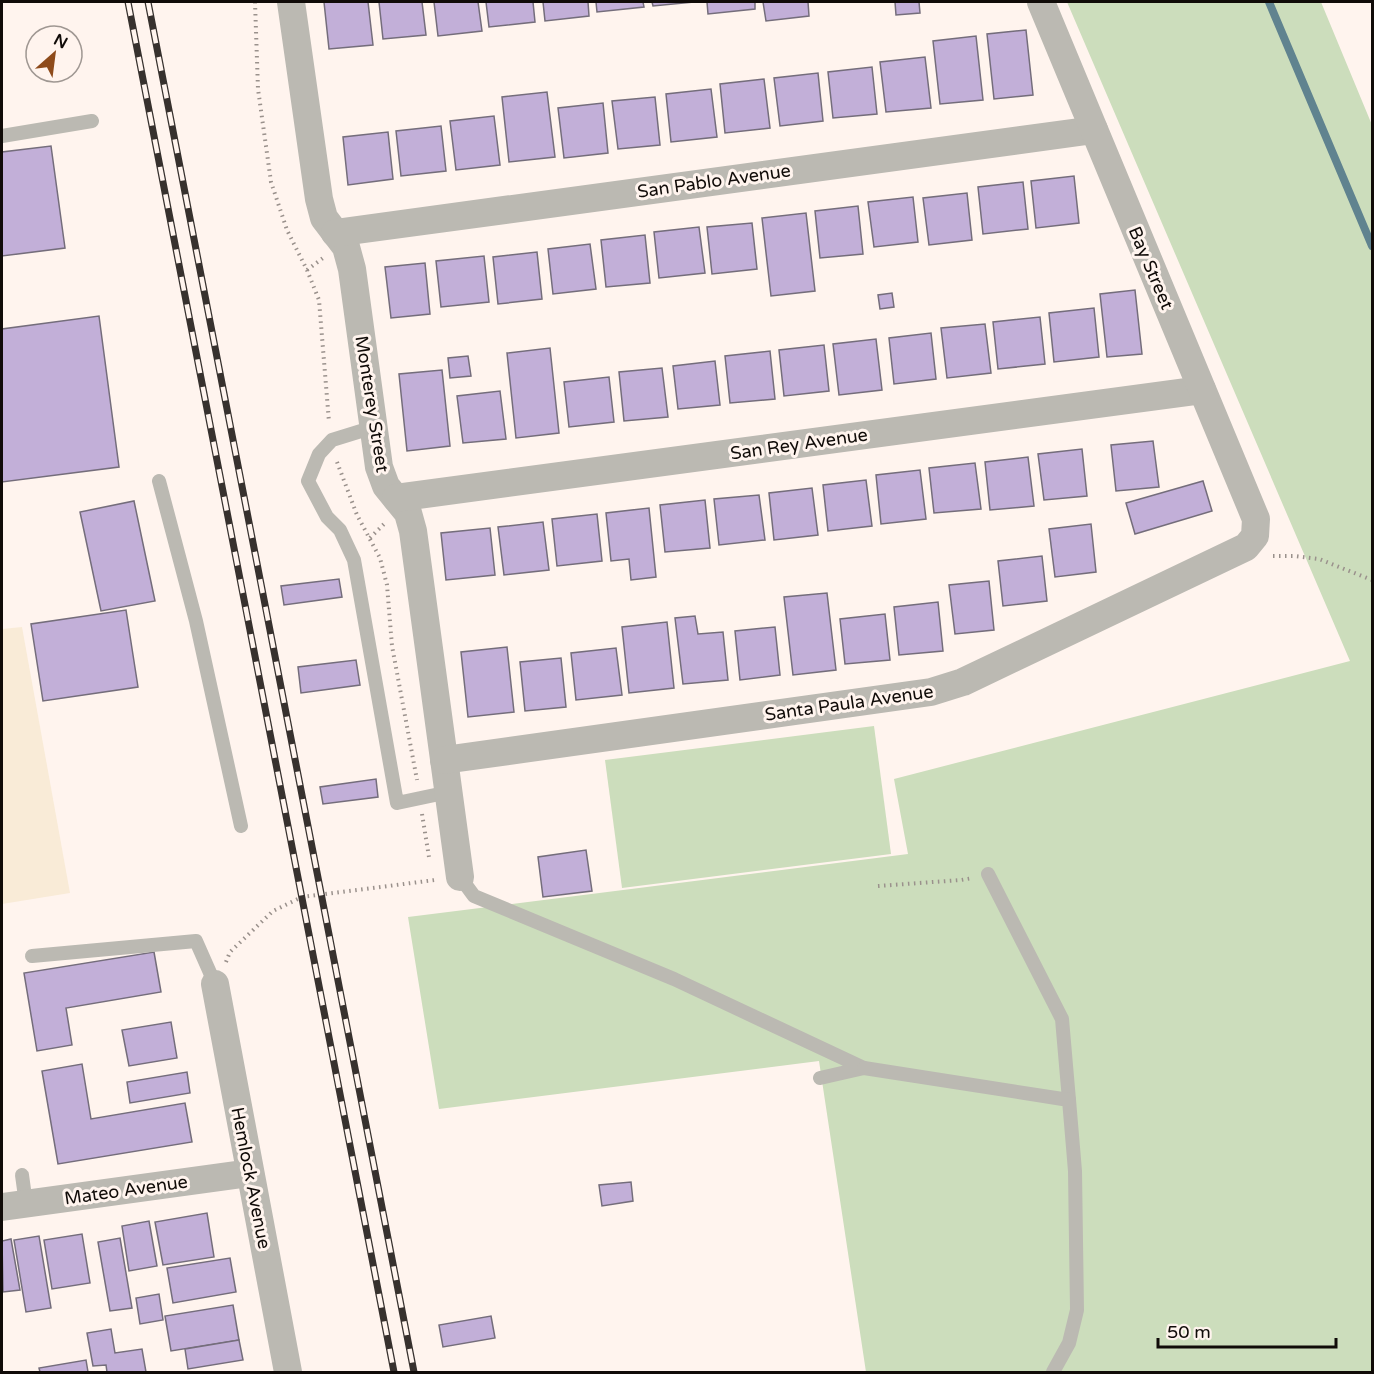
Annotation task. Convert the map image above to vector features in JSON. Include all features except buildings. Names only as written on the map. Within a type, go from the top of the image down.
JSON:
[{"type":"street","name":"Monterey Street","points":[[291,2],[318,199],[324,218],[346,247],[352,269],[379,467],[386,486],[408,513],[413,531],[460,877]]},
{"type":"street","name":"Bay Street","points":[[1041,2],[1256,519],[1250,542]]},
{"type":"street","name":"San Pablo Avenue","points":[[335,232],[1094,130]]},
{"type":"street","name":"San Rey Avenue","points":[[396,498],[1202,390]]},
{"type":"street","name":"Santa Paula Avenue","points":[[444,760],[931,692],[963,682],[1250,542]]},
{"type":"street","name":"Hemlock Avenue","points":[[215,984],[288,1372]]},
{"type":"street","name":"Mateo Avenue","points":[[14,1205],[250,1173]]},
{"type":"lane","points":[[2,136],[92,121]]},
{"type":"lane","points":[[374,427],[332,440],[319,454],[308,481],[327,517],[340,530],[354,560],[397,802],[449,792]]},
{"type":"lane","points":[[159,481],[196,621],[241,826]]},
{"type":"lane","points":[[988,874],[1062,1019],[1075,1171],[1077,1310],[1069,1343],[1053,1372]]},
{"type":"lane","points":[[460,877],[474,896],[674,979],[864,1068],[1069,1100]]},
{"type":"lane","points":[[32,956],[196,941],[215,984]]},
{"type":"lane","points":[[820,1078],[864,1068]]},
{"type":"lane","points":[[14,1205],[22,1175]]},
{"type":"path","points":[[255,2],[258,89],[271,182],[287,230],[319,300],[330,428]]},
{"type":"path","points":[[1250,542],[1264,557],[1295,556],[1319,559],[1372,580]]},
{"type":"path","points":[[423,820],[429,860]]},
{"type":"path","points":[[431,870],[432,880]]},
{"type":"path","points":[[878,886],[961,880],[988,874]]},
{"type":"path","points":[[215,984],[230,952],[273,911],[302,897],[460,877]]},
{"type":"shaded area","points":[[22,627],[70,893],[2,904],[2,629]]},
{"type":"green space","points":[[1067,2],[1321,2],[1372,125],[1372,1372],[866,1372],[819,1061],[439,1109],[408,917],[908,854],[894,779],[1350,661]]},
{"type":"green space","points":[[874,726],[891,854],[622,888],[605,760]]},
{"type":"waterway","points":[[1269,2],[1372,246]]},
{"type":"railway","points":[[128,2],[394,1372]]},
{"type":"railway","points":[[148,2],[414,1372]]}]
